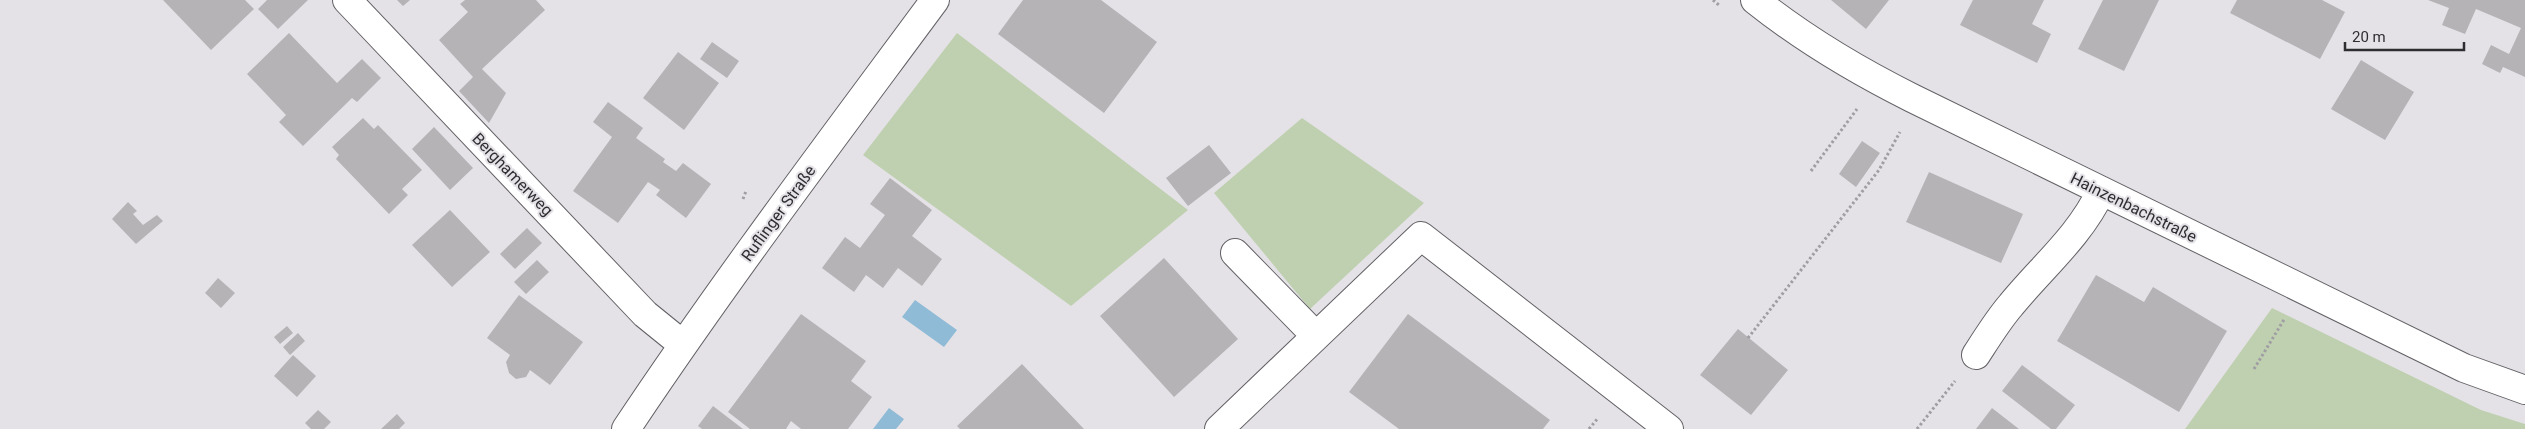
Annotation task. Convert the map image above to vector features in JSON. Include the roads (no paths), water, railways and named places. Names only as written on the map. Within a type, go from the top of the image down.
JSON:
[{"type":"street","name":"Berghamerweg","points":[[347,0],[645,314],[682,344]]},
{"type":"street","name":"Ruflinger Straße","points":[[626,429],[682,344],[935,0]]},
{"type":"street","name":"Hainzenbachstraße","points":[[1755,0],[1789,27],[1843,62],[1878,80],[2101,192],[2464,368],[2525,390]]},
{"type":"street","points":[[1976,355],[2010,306],[2076,234],[2091,212],[2101,192]]},
{"type":"street","points":[[1219,429],[1421,236],[1669,429]]},
{"type":"street","points":[[1235,253],[1316,336]]},
{"type":"water","points":[[915,300],[957,330],[944,347],[902,317]]},
{"type":"water","points":[[889,408],[904,419],[896,429],[873,429]]}]
